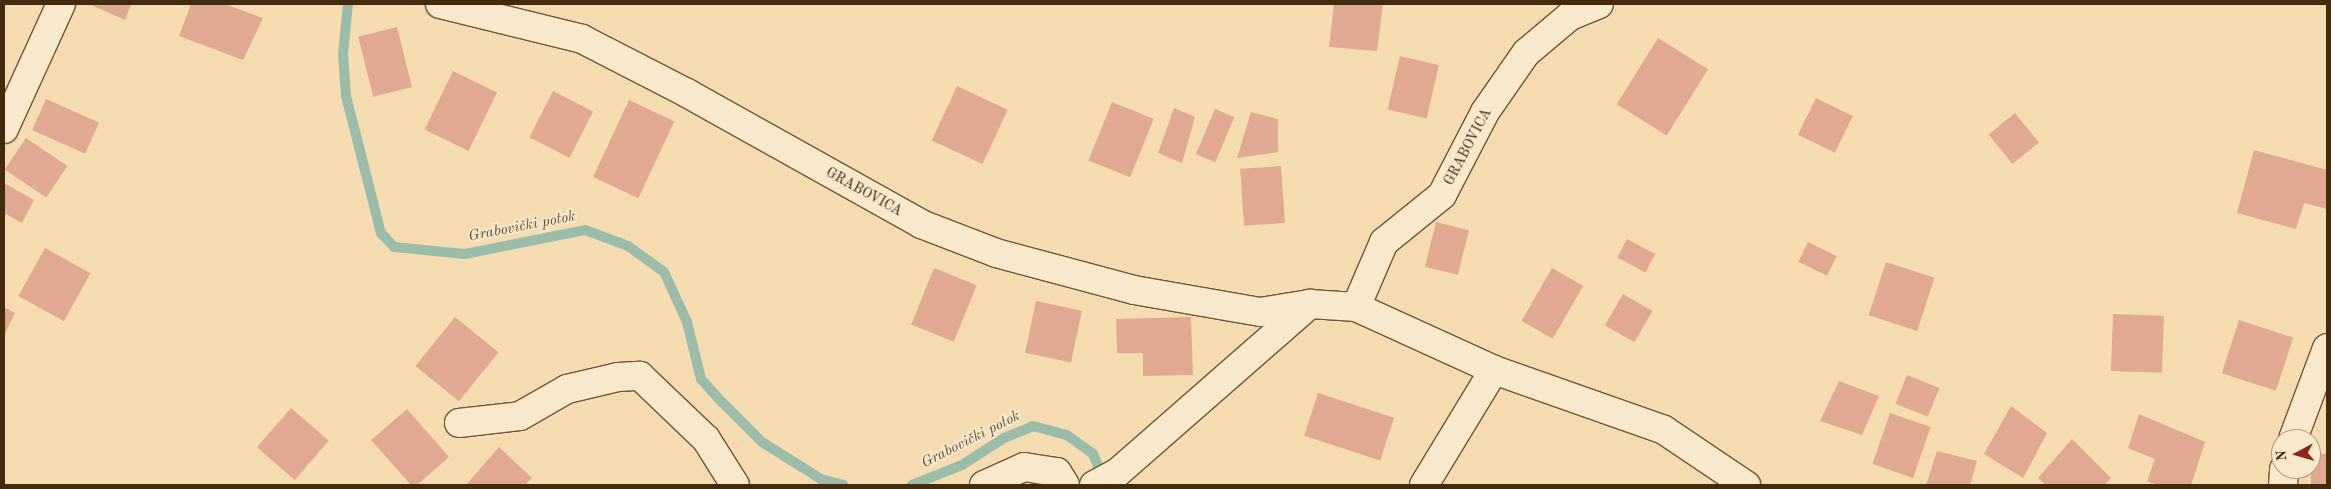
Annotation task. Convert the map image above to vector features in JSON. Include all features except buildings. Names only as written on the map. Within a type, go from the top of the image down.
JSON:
[{"type":"street","points":[[4,129],[61,4]]},
{"type":"street","name":"GRABOVICA","points":[[440,4],[582,39],[688,93],[921,224],[996,253],[1134,290],[1260,312],[1310,304],[1356,307],[1494,370],[1664,430],[1746,485]]},
{"type":"street","name":"GRABOVICA","points":[[1356,307],[1384,242],[1442,195],[1485,112],[1526,53],[1570,16],[1599,4]]},
{"type":"street","points":[[1105,479],[1310,304]]},
{"type":"street","points":[[2297,429],[2327,348]]},
{"type":"street","points":[[1424,485],[1494,370]]},
{"type":"street","points":[[459,423],[520,416],[567,388],[618,377],[640,376],[706,439],[735,485]]},
{"type":"street","points":[[984,485],[1024,467],[1057,472],[1065,485]]},
{"type":"waterway","name":"Grabovički potok","points":[[348,4],[343,54],[346,96],[381,233],[394,247],[465,254],[585,230],[628,246],[664,272],[687,322],[701,379],[762,442],[821,479],[843,485]]},
{"type":"waterway","name":"Grabovički potok","points":[[912,485],[962,465],[1004,438],[1033,426],[1067,435],[1093,454],[1104,480]]}]
